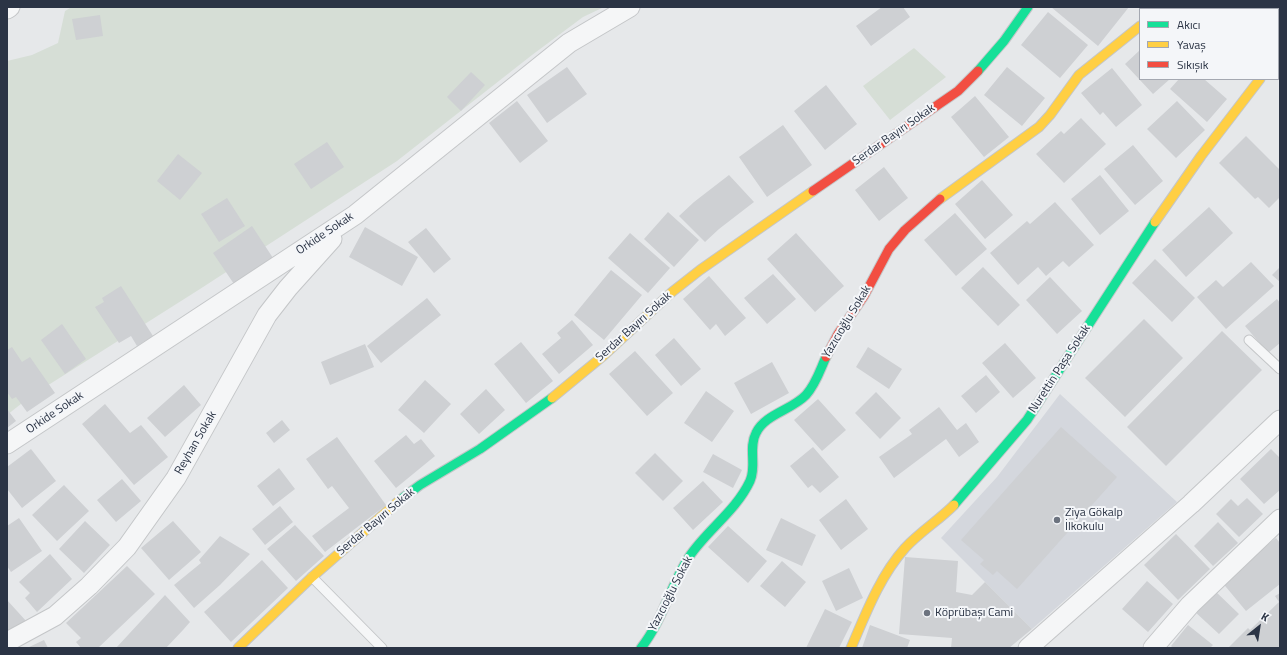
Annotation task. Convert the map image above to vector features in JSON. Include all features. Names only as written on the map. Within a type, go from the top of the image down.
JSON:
[{"type":"street","name":"Orkide Sokak","points":[[7,444],[355,215],[569,43],[630,7]]},
{"type":"street","name":"Serdar Bayırı Sokak","points":[[238,648],[312,577],[420,485],[480,449],[551,399],[603,356],[672,292],[700,270],[958,91],[984,66],[1002,44],[1028,7]]},
{"type":"street","name":"Yazıcıoğlu Sokak","points":[[640,648],[663,613],[687,560],[698,544],[746,490],[752,477],[755,433],[762,424],[805,396],[812,387],[834,339],[855,312],[866,294],[878,266],[900,235],[921,213],[948,192],[1023,140],[1040,126],[1054,111],[1078,76],[1139,27]]},
{"type":"street","name":"Nurettin Paşa Sokak","points":[[851,648],[875,594],[890,566],[906,547],[953,506],[997,457],[1027,420],[1150,227],[1259,80]]},
{"type":"street","name":"Reyhan Sokak","points":[[7,642],[55,616],[89,586],[127,547],[176,478],[268,315],[305,267],[355,215]]},
{"type":"street","points":[[1028,648],[1191,504],[1280,420]]},
{"type":"street","points":[[1153,648],[1190,605],[1280,519]]},
{"type":"lane","points":[[1249,340],[1280,369]]},
{"type":"lane","points":[[312,577],[382,648]]},
{"type":"shaded area","points":[[72,7],[604,7],[583,17],[397,161],[200,289],[31,396],[7,415],[7,61],[32,55],[58,43],[65,11]]},
{"type":"shaded area","points":[[914,48],[946,77],[890,120],[863,86]]},
{"type":"shaded area","name":"Ziya Gökalp İlkokulu","points":[[1060,394],[1177,502],[1032,629],[941,538],[997,477]]},
{"type":"building","points":[[882,7],[903,7],[910,17],[871,46],[856,26]]},
{"type":"building","points":[[1051,7],[1129,7],[1098,46]]},
{"type":"building","points":[[1048,12],[1088,45],[1060,78],[1021,45]]},
{"type":"building","points":[[100,15],[103,36],[76,40],[72,19]]},
{"type":"building","points":[[1139,51],[1139,79],[1125,64]]},
{"type":"building","points":[[567,67],[587,94],[547,123],[527,95]]},
{"type":"building","points":[[1007,67],[1045,98],[1022,126],[984,95]]},
{"type":"building","points":[[1112,68],[1142,105],[1116,127],[1103,112],[1100,115],[1081,93]]},
{"type":"building","points":[[471,72],[485,85],[461,111],[447,97]]},
{"type":"building","points":[[1140,80],[1169,80],[1153,94]]},
{"type":"building","points":[[1178,80],[1205,80],[1227,99],[1207,122],[1170,89]]},
{"type":"building","points":[[826,85],[857,124],[825,150],[794,111]]},
{"type":"building","points":[[975,96],[1009,137],[984,157],[951,117]]},
{"type":"building","points":[[517,101],[548,141],[520,163],[489,123]]},
{"type":"building","points":[[1177,101],[1205,130],[1176,158],[1147,129]]},
{"type":"building","points":[[1081,118],[1106,144],[1064,183],[1036,154],[1061,131],[1064,134]]},
{"type":"building","points":[[783,125],[812,165],[767,197],[739,157]]},
{"type":"building","points":[[1246,136],[1280,170],[1280,197],[1269,208],[1258,197],[1255,199],[1219,163]]},
{"type":"building","points":[[327,142],[344,167],[311,189],[294,164]]},
{"type":"building","points":[[1133,145],[1163,181],[1135,205],[1104,169]]},
{"type":"building","points":[[178,154],[202,173],[180,200],[157,181]]},
{"type":"building","points":[[884,167],[908,198],[879,221],[855,190]]},
{"type":"building","points":[[729,175],[754,202],[719,229],[705,242],[679,216],[694,202]]},
{"type":"building","points":[[1100,175],[1129,211],[1100,235],[1071,199]]},
{"type":"building","points":[[982,180],[1013,215],[985,239],[955,204]]},
{"type":"building","points":[[227,198],[245,226],[219,242],[201,214]]},
{"type":"building","points":[[1055,202],[1094,245],[1069,267],[1063,261],[1046,276],[1038,267],[1018,285],[990,253],[1027,221],[1030,224]]},
{"type":"building","points":[[1209,207],[1233,233],[1186,277],[1162,250]]},
{"type":"building","points":[[668,212],[699,240],[674,267],[644,239]]},
{"type":"building","points":[[955,213],[987,249],[956,276],[924,240]]},
{"type":"building","points":[[252,226],[273,258],[234,284],[213,253]]},
{"type":"building","points":[[365,227],[418,257],[402,286],[349,257]]},
{"type":"building","points":[[426,228],[451,259],[434,273],[408,242]]},
{"type":"building","points":[[630,233],[670,268],[648,293],[608,258]]},
{"type":"building","points":[[796,233],[844,286],[815,312],[767,259]]},
{"type":"building","points":[[1155,259],[1195,298],[1172,322],[1132,283]]},
{"type":"building","points":[[1251,262],[1274,286],[1226,329],[1197,297],[1216,280],[1223,287]]},
{"type":"building","points":[[983,267],[1020,305],[998,326],[961,288]]},
{"type":"building","points":[[1280,267],[1280,282],[1272,275]]},
{"type":"building","points":[[611,270],[642,295],[604,340],[574,315]]},
{"type":"building","points":[[773,274],[796,299],[767,324],[744,298]]},
{"type":"building","points":[[709,276],[746,318],[725,336],[716,324],[710,330],[683,299]]},
{"type":"building","points":[[1050,277],[1082,311],[1057,334],[1026,300]]},
{"type":"building","points":[[121,286],[153,336],[137,346],[131,336],[119,343],[95,307],[104,302],[102,298]]},
{"type":"building","points":[[427,298],[441,315],[381,363],[367,346]]},
{"type":"building","points":[[1277,299],[1280,303],[1280,343],[1268,353],[1245,326]]},
{"type":"building","points":[[1144,319],[1183,358],[1125,417],[1085,378]]},
{"type":"building","points":[[572,320],[593,345],[559,374],[542,354],[561,338],[557,333]]},
{"type":"building","points":[[62,324],[86,359],[65,374],[41,340]]},
{"type":"building","points":[[1222,331],[1262,370],[1166,466],[1127,427]]},
{"type":"building","points":[[674,338],[701,369],[681,386],[655,355]]},
{"type":"building","points":[[521,342],[553,381],[526,403],[494,364]]},
{"type":"building","points":[[1005,343],[1036,378],[1013,398],[982,363]]},
{"type":"building","points":[[365,344],[374,367],[330,385],[321,362]]},
{"type":"building","points":[[12,347],[22,362],[30,357],[55,393],[27,412],[16,397],[12,399],[7,392],[7,350]]},
{"type":"building","points":[[868,347],[902,369],[889,389],[856,367]]},
{"type":"building","points":[[635,351],[673,393],[647,416],[609,374]]},
{"type":"building","points":[[772,362],[789,393],[751,414],[734,383]]},
{"type":"building","points":[[986,375],[1000,392],[976,413],[961,396]]},
{"type":"building","points":[[425,380],[451,404],[424,433],[398,410]]},
{"type":"building","points":[[184,385],[201,405],[165,437],[147,418]]},
{"type":"building","points":[[486,389],[505,410],[479,434],[460,414]]},
{"type":"building","points":[[706,391],[734,411],[712,442],[684,423]]},
{"type":"building","points":[[876,392],[901,418],[880,439],[855,413]]},
{"type":"building","points":[[818,399],[846,430],[822,451],[794,420]]},
{"type":"building","points":[[105,404],[130,433],[141,425],[168,457],[134,485],[82,424]]},
{"type":"building","points":[[939,407],[957,430],[966,423],[979,442],[959,457],[946,439],[894,478],[879,457],[912,434],[909,430]]},
{"type":"building","points":[[7,409],[16,421],[7,428]]},
{"type":"building","points":[[282,420],[290,430],[274,443],[266,433]]},
{"type":"building","points":[[1061,427],[1117,477],[1017,589],[997,571],[993,575],[980,564],[984,560],[961,540]]},
{"type":"building","points":[[406,435],[414,444],[421,439],[435,456],[396,488],[374,461]]},
{"type":"building","points":[[337,437],[386,505],[325,552],[312,536],[349,508],[332,486],[328,489],[306,459]]},
{"type":"building","points":[[813,447],[839,477],[820,493],[812,485],[808,488],[790,466]]},
{"type":"building","points":[[31,449],[56,481],[22,508],[7,489],[7,467]]},
{"type":"building","points":[[1271,449],[1280,458],[1280,490],[1264,504],[1240,479]]},
{"type":"building","points":[[655,453],[683,481],[663,501],[635,473]]},
{"type":"building","points":[[713,454],[742,470],[733,488],[703,472]]},
{"type":"building","points":[[279,468],[295,489],[273,506],[257,486]]},
{"type":"building","points":[[122,479],[141,501],[116,522],[97,500]]},
{"type":"building","points":[[703,481],[723,502],[693,530],[673,508]]},
{"type":"building","points":[[64,485],[89,511],[57,541],[32,515]]},
{"type":"building","points":[[1247,498],[1263,514],[1239,537],[1216,514],[1231,499],[1238,506]]},
{"type":"building","points":[[846,499],[868,529],[841,550],[819,520]]},
{"type":"building","points":[[280,506],[293,522],[265,545],[252,529]]},
{"type":"building","points":[[19,518],[42,551],[11,572],[7,566],[7,526]]},
{"type":"building","points":[[781,518],[816,535],[802,566],[766,550]]},
{"type":"building","points":[[85,521],[110,545],[84,573],[59,549]]},
{"type":"building","points":[[173,521],[201,552],[169,580],[141,548]]},
{"type":"building","points":[[1218,522],[1238,543],[1213,566],[1194,546]]},
{"type":"building","points":[[295,525],[324,556],[296,581],[267,549]]},
{"type":"building","points":[[728,526],[767,561],[748,583],[708,547]]},
{"type":"building","points":[[1176,534],[1210,569],[1178,600],[1144,565]]},
{"type":"building","points":[[220,536],[250,554],[220,585],[194,608],[174,585],[201,563],[199,560]]},
{"type":"building","points":[[1276,538],[1280,543],[1280,584],[1246,611],[1221,581]]},
{"type":"building","points":[[50,554],[72,579],[37,612],[25,598],[30,593],[19,582]]},
{"type":"building","points":[[905,557],[958,561],[956,592],[972,595],[985,582],[1032,629],[1009,648],[951,648],[952,638],[899,634]]},
{"type":"building","points":[[262,560],[288,588],[231,642],[204,612]]},
{"type":"building","points":[[782,561],[806,582],[785,607],[760,586]]},
{"type":"building","points":[[127,566],[155,594],[98,648],[81,648],[76,642],[81,638],[66,623]]},
{"type":"building","points":[[849,568],[863,598],[836,611],[822,581]]},
{"type":"building","points":[[1147,581],[1173,604],[1148,632],[1122,609]]},
{"type":"building","points":[[1214,590],[1239,614],[1219,634],[1194,611]]},
{"type":"building","points":[[1280,593],[1280,648],[1228,648],[1248,628],[1250,630],[1279,602],[1275,596]]},
{"type":"building","points":[[165,595],[190,622],[183,630],[166,648],[116,648]]},
{"type":"building","points":[[7,600],[27,622],[7,632]]},
{"type":"building","points":[[825,609],[852,622],[839,648],[806,648]]},
{"type":"building","points":[[870,625],[910,640],[907,648],[862,648]]},
{"type":"building","points":[[1188,625],[1213,645],[1210,648],[1173,648],[1171,646]]},
{"type":"building","points":[[44,640],[48,648],[27,648]]},
{"type":"traffic: fast","points":[[978,71],[1004,41],[1028,7]]},
{"type":"traffic: fast","points":[[954,505],[1027,420],[1155,222]]},
{"type":"traffic: fast","points":[[641,648],[661,615],[682,568],[689,557],[696,547],[737,502],[750,481],[753,469],[753,445],[756,433],[766,421],[794,405],[806,395],[815,382],[826,357]]},
{"type":"traffic: fast","points":[[400,500],[420,485],[480,449],[552,398]]},
{"type":"traffic: slow","points":[[940,199],[1039,127],[1050,115],[1079,75],[1139,27]]},
{"type":"traffic: slow","points":[[1155,222],[1201,156],[1259,80]]},
{"type":"traffic: slow","points":[[552,398],[603,356],[672,292],[700,270],[813,191]]},
{"type":"traffic: slow","points":[[238,648],[312,577],[400,500]]},
{"type":"traffic: slow","points":[[851,648],[874,595],[896,559],[911,542],[954,505]]},
{"type":"traffic: jam","points":[[813,191],[958,91],[978,71]]},
{"type":"traffic: jam","points":[[826,357],[838,334],[864,296],[889,249],[905,230],[940,199]]},
{"type":"place","name":"Ziya Gökalp İlkokulu","points":[[1057,520]]},
{"type":"place","name":"Köprübaşı Cami","points":[[927,613]]}]
